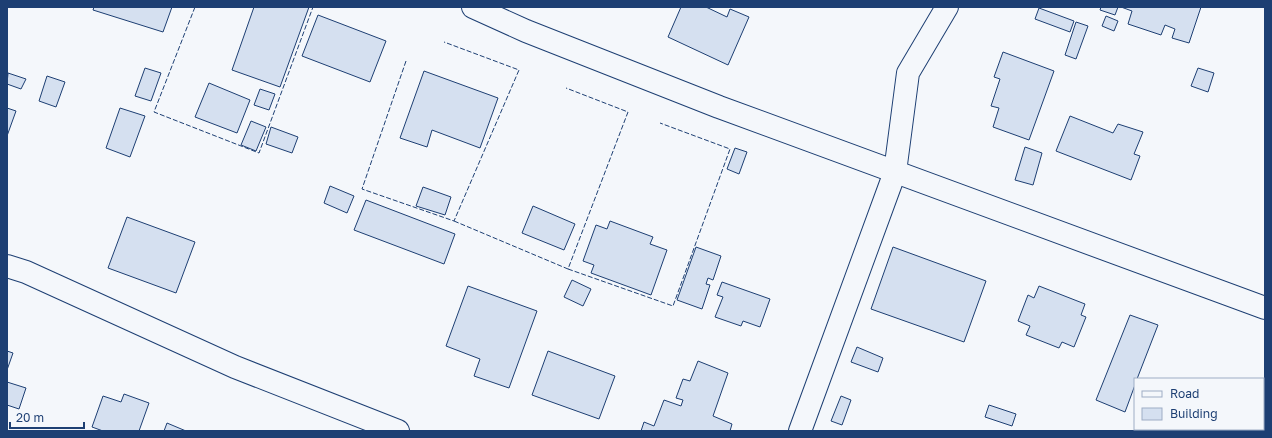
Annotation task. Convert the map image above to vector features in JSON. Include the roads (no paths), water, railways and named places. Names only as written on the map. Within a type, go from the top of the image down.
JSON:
[{"type":"street","points":[[473,7],[526,31],[711,104],[1265,308]]},
{"type":"street","points":[[800,431],[895,172],[908,73],[947,7]]},
{"type":"street","points":[[7,266],[26,272],[235,367],[398,431]]}]
